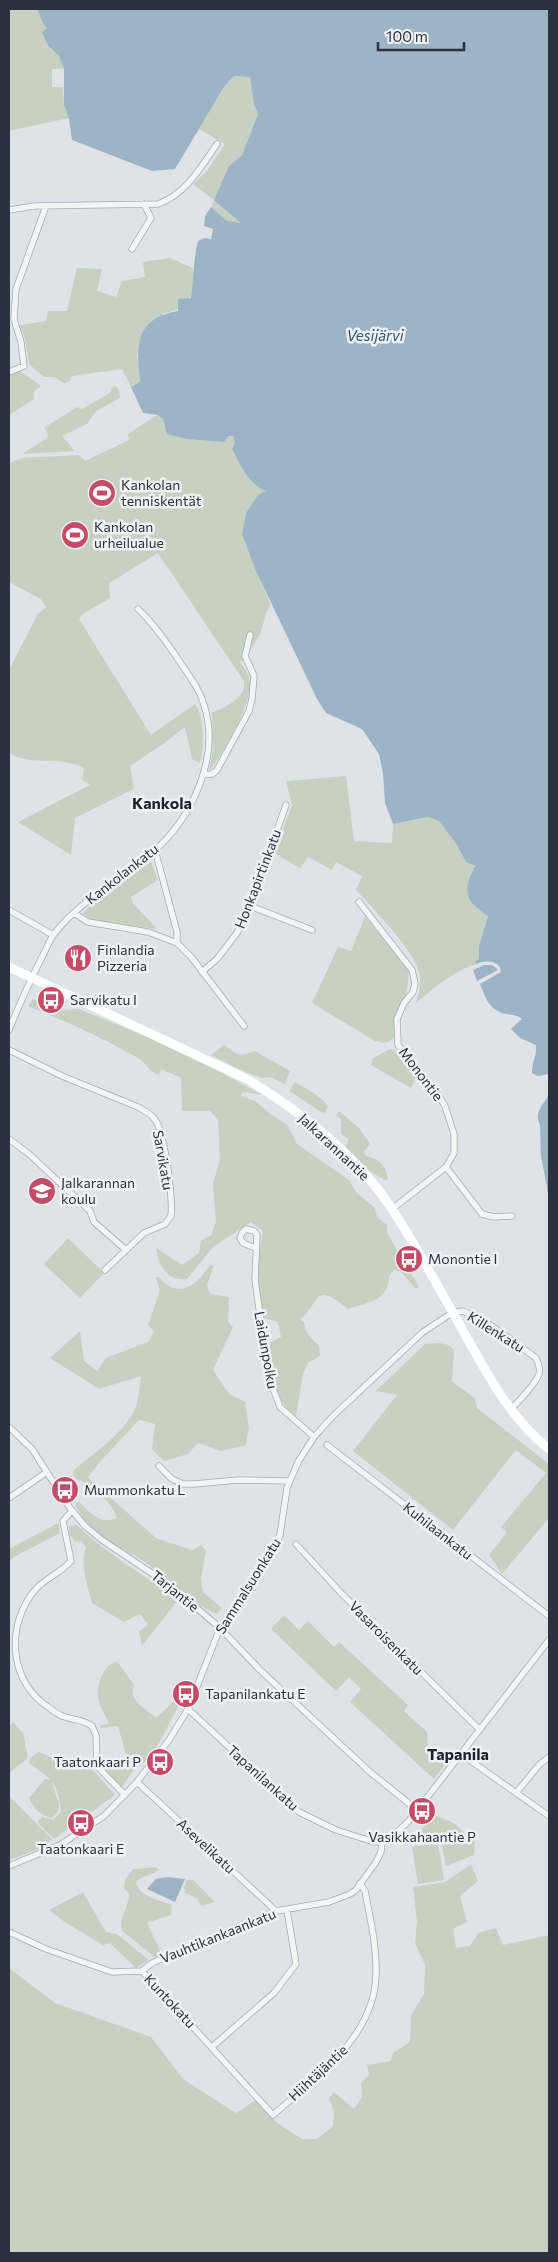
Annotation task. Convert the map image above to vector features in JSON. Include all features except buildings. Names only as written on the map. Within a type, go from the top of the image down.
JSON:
[{"type":"main road","name":"Jalkarannantie","points":[[9,967],[221,1066],[274,1095],[322,1133],[360,1168],[392,1209],[493,1386],[510,1409],[549,1449]]},
{"type":"street","points":[[9,210],[46,206],[158,204],[183,190],[217,144]]},
{"type":"street","points":[[144,204],[151,218]]},
{"type":"street","points":[[132,249],[158,204]]},
{"type":"street","points":[[9,372],[24,366],[21,342],[14,319],[16,289],[46,206]]},
{"type":"street","name":"Kankolankatu","points":[[32,977],[53,935],[74,913],[155,850],[175,828],[194,796],[203,776],[208,749],[208,726],[205,706],[198,689],[167,643],[138,609]]},
{"type":"street","points":[[203,776],[212,774],[217,770],[249,710],[254,689],[254,676],[245,656],[250,635]]},
{"type":"street","name":"Honkapirtinkatu","points":[[202,972],[217,959],[237,933],[250,906],[286,805]]},
{"type":"street","points":[[155,850],[177,932],[177,943]]},
{"type":"street","name":"Monontie","points":[[359,902],[412,970],[415,984],[413,992],[404,1003],[397,1019],[398,1045],[437,1093],[452,1120],[454,1152],[446,1167]]},
{"type":"street","points":[[250,906],[312,930]]},
{"type":"street","points":[[9,910],[53,935]]},
{"type":"street","points":[[74,913],[88,922],[148,932],[177,943],[244,1026]]},
{"type":"street","points":[[9,1030],[32,977]]},
{"type":"street","name":"Sarvikatu","points":[[9,1050],[62,1076],[138,1108],[156,1120],[162,1141],[171,1216],[165,1224],[144,1233],[104,1270]]},
{"type":"street","points":[[9,1139],[29,1154],[90,1211],[94,1222],[126,1250]]},
{"type":"street","points":[[392,1209],[446,1167],[482,1214],[494,1217],[512,1216]]},
{"type":"street","name":"Laidunpolku","points":[[255,1248],[254,1280],[269,1378],[274,1397],[280,1407],[314,1436]]},
{"type":"street","name":"Killenkatu","points":[[452,1313],[463,1311],[492,1326],[536,1358],[539,1365],[539,1374],[522,1398],[510,1409]]},
{"type":"street","name":"Sammalsuonkatu","points":[[9,1866],[52,1848],[79,1834],[104,1816],[137,1782],[188,1709],[220,1628],[252,1583],[280,1536],[290,1481],[298,1462],[314,1436],[423,1332],[452,1313]]},
{"type":"street","name":"Tarjantie","points":[[9,1427],[32,1449],[72,1511],[85,1526],[102,1540],[171,1586],[220,1628],[260,1670],[370,1772],[417,1810]]},
{"type":"street","name":"Kuhilaankatu","points":[[327,1445],[549,1616]]},
{"type":"street","points":[[159,1466],[172,1479],[183,1484],[238,1480],[290,1481]]},
{"type":"street","points":[[9,1498],[48,1472]]},
{"type":"street","points":[[72,1511],[63,1521],[71,1561],[41,1584],[30,1596],[21,1613],[15,1631],[15,1651],[26,1685],[41,1702],[60,1715],[88,1723],[92,1726],[96,1735],[98,1766],[125,1795]]},
{"type":"street","name":"Vasaroisenkatu","points":[[296,1544],[341,1593],[479,1729]]},
{"type":"street","points":[[382,1841],[388,1840],[397,1833],[417,1810],[549,1640]]},
{"type":"street","name":"Tapanilankatu","points":[[188,1709],[300,1812],[342,1832],[374,1842],[382,1841]]},
{"type":"street","points":[[461,1754],[549,1816]]},
{"type":"street","points":[[516,1792],[539,1765],[549,1757]]},
{"type":"street","name":"Asevelikatu","points":[[137,1782],[276,1911]]},
{"type":"street","name":"Vauhtikankaankatu","points":[[142,1971],[152,1963],[276,1911],[342,1898],[356,1890],[381,1852],[382,1841]]},
{"type":"street","name":"Hiihtäjäntie","points":[[273,2114],[336,2060],[355,2037],[370,2008],[376,1976],[375,1945],[364,1891],[360,1883]]},
{"type":"street","points":[[212,2047],[274,1993],[296,1964],[287,1910]]},
{"type":"street","name":"Kuntokatu","points":[[9,1932],[46,1949],[112,1972],[142,1971],[273,2114]]},
{"type":"green space","points":[[9,9],[37,9],[43,24],[47,28],[47,46],[59,56],[64,69],[52,69],[52,87],[63,87],[64,105],[69,118],[9,131]]},
{"type":"green space","points":[[234,76],[250,77],[254,105],[258,114],[242,155],[229,166],[242,224],[227,221],[211,207],[214,200],[193,184],[207,171],[225,144],[199,129],[224,87]]},
{"type":"green space","points":[[170,258],[193,268],[194,285],[186,304],[173,311],[164,313],[137,354],[140,382],[131,387],[122,369],[72,376],[69,382],[64,383],[54,377],[44,377],[29,364],[25,339],[20,325],[46,321],[48,311],[67,311],[77,268],[102,269],[97,291],[116,297],[122,281],[145,277],[143,262]]},
{"type":"green space","points":[[20,371],[41,386],[34,391],[34,399],[9,415],[9,375]]},
{"type":"green space","points":[[115,386],[119,390],[120,398],[96,411],[87,424],[62,436],[75,451],[22,454],[47,438],[48,434],[44,428],[77,407],[82,409],[110,393],[111,388]]},
{"type":"green space","points":[[157,415],[163,419],[168,434],[186,439],[224,442],[229,436],[233,436],[235,443],[267,491],[246,513],[242,534],[271,606],[248,658],[240,662],[250,680],[249,695],[245,706],[228,743],[209,771],[213,751],[212,713],[229,705],[242,693],[244,681],[158,553],[109,583],[110,598],[83,614],[79,619],[151,735],[195,704],[201,717],[203,741],[200,763],[192,759],[185,727],[130,766],[134,789],[75,818],[71,855],[18,822],[90,785],[82,780],[84,768],[75,764],[27,759],[9,753],[9,670],[37,615],[46,607],[41,599],[9,582],[9,463],[22,458],[79,455],[85,461],[129,440],[128,434]]},
{"type":"green space","points":[[346,776],[354,841],[392,843],[393,824],[428,817],[439,821],[457,845],[466,862],[476,866],[471,902],[488,916],[479,946],[479,959],[476,961],[476,964],[451,976],[416,1003],[420,983],[418,967],[393,931],[356,890],[362,876],[336,862],[332,870],[308,857],[300,868],[274,853],[292,805],[286,781]]},
{"type":"green space","points":[[151,862],[158,880],[131,897],[133,903],[157,929],[92,920],[83,913],[96,901]]},
{"type":"green space","points":[[365,917],[409,970],[400,1025],[393,1038],[385,1043],[375,1041],[312,1003],[338,947],[351,951]]},
{"type":"green space","points":[[33,999],[65,1010],[79,1009],[150,1038],[262,1095],[243,1092],[241,1096],[255,1101],[273,1116],[287,1124],[297,1144],[349,1180],[356,1192],[375,1208],[377,1217],[387,1225],[387,1233],[419,1287],[416,1289],[401,1272],[394,1270],[389,1276],[386,1291],[382,1296],[370,1302],[348,1309],[337,1300],[328,1296],[323,1295],[319,1297],[300,1319],[304,1322],[309,1336],[319,1346],[320,1356],[308,1363],[303,1374],[296,1416],[282,1401],[273,1373],[268,1344],[281,1337],[278,1322],[263,1318],[257,1265],[263,1231],[251,1222],[213,1247],[187,1279],[174,1278],[169,1275],[157,1255],[156,1248],[182,1265],[199,1253],[201,1241],[211,1235],[216,1222],[213,1184],[220,1159],[218,1120],[210,1111],[182,1111],[181,1078],[161,1069],[159,1075],[156,1074],[141,1060],[125,1051],[84,1030],[28,1006]]},
{"type":"green space","points":[[224,1045],[239,1054],[255,1051],[290,1071],[285,1084],[270,1077],[262,1078],[241,1070],[211,1055]]},
{"type":"green space","points":[[390,1049],[402,1056],[414,1073],[416,1077],[411,1088],[371,1065],[373,1058]]},
{"type":"green space","points":[[295,1082],[313,1093],[328,1106],[325,1112],[323,1113],[289,1091]]},
{"type":"green space","points":[[339,1111],[359,1128],[370,1144],[364,1152],[366,1156],[382,1164],[388,1180],[366,1169],[346,1147],[348,1139],[341,1134],[341,1119],[336,1116]]},
{"type":"green space","points":[[68,1238],[104,1273],[80,1298],[44,1264]]},
{"type":"green space","points":[[210,1265],[214,1266],[207,1285],[210,1294],[229,1297],[228,1322],[233,1327],[213,1370],[229,1394],[245,1402],[249,1428],[246,1445],[221,1451],[198,1443],[188,1454],[164,1461],[152,1449],[155,1424],[139,1420],[98,1464],[88,1478],[156,1538],[192,1550],[201,1545],[206,1551],[201,1578],[203,1592],[222,1608],[217,1614],[195,1603],[145,1562],[105,1539],[86,1523],[76,1507],[76,1502],[79,1502],[100,1519],[111,1520],[117,1518],[111,1506],[102,1496],[80,1480],[77,1480],[73,1475],[74,1470],[113,1438],[132,1415],[137,1401],[141,1376],[99,1389],[50,1358],[80,1331],[84,1361],[97,1371],[106,1358],[148,1342],[154,1331],[148,1325],[160,1290],[156,1277],[159,1277],[166,1284],[174,1288],[187,1288],[199,1279]]},
{"type":"green space","points":[[439,1343],[449,1345],[454,1350],[452,1382],[475,1398],[477,1408],[549,1464],[549,1518],[502,1574],[489,1555],[507,1532],[501,1527],[546,1473],[516,1450],[453,1530],[353,1451],[397,1395],[376,1391],[425,1344]]},
{"type":"green space","points":[[59,1524],[60,1533],[14,1557],[9,1562],[9,1549]]},
{"type":"green space","points":[[77,1525],[101,1546],[177,1601],[142,1646],[139,1632],[148,1624],[140,1614],[124,1622],[92,1603],[84,1568],[86,1547],[81,1541],[75,1542],[70,1535],[69,1526]]},
{"type":"green space","points":[[284,1615],[299,1630],[308,1621],[334,1647],[339,1642],[408,1705],[404,1711],[427,1732],[428,1747],[447,1762],[434,1779],[350,1702],[361,1689],[349,1677],[336,1691],[271,1629]]},
{"type":"green space","points":[[117,1661],[134,1685],[133,1696],[135,1700],[156,1718],[174,1701],[178,1707],[159,1743],[144,1763],[135,1768],[122,1787],[106,1772],[100,1762],[127,1759],[118,1726],[101,1728],[101,1725],[109,1723],[98,1699],[100,1680],[103,1674],[111,1664]]},
{"type":"green space","points":[[13,1722],[23,1733],[28,1758],[9,1773],[9,1728]]},
{"type":"green space","points":[[39,1752],[62,1762],[93,1770],[115,1795],[54,1839],[37,1822],[42,1817],[53,1820],[61,1812],[58,1794],[52,1782],[29,1763],[30,1758]]},
{"type":"green space","points":[[45,1779],[51,1780],[59,1804],[58,1812],[52,1818],[38,1811],[29,1798]]},
{"type":"green space","points":[[9,1796],[52,1839],[39,1849],[9,1860]]},
{"type":"green space","points":[[434,1815],[454,1823],[475,1843],[474,1855],[446,1866],[441,1841],[411,1842]]},
{"type":"green space","points":[[438,1843],[444,1880],[418,1884],[412,1847]]},
{"type":"green space","points":[[471,1864],[478,1881],[460,1896],[467,1922],[453,1929],[456,1948],[470,1946],[478,1933],[496,1928],[503,1945],[549,1935],[549,2253],[9,2253],[9,1968],[55,2003],[151,2037],[183,2079],[236,2113],[256,2100],[277,2123],[302,2139],[317,2139],[333,2126],[334,2111],[329,2098],[334,2092],[354,2109],[362,2097],[361,2083],[369,2075],[367,2065],[391,2061],[393,2053],[410,2042],[411,2015],[424,1994],[425,1965],[415,1943],[417,1921],[413,1887],[445,1882]]},
{"type":"green space","points":[[156,1867],[159,1870],[136,1882],[141,1891],[146,1895],[172,1905],[171,1915],[147,1923],[162,1955],[156,1958],[122,1931],[121,1922],[129,1894],[124,1888],[125,1880],[133,1869]]},
{"type":"green space","points":[[187,1880],[193,1880],[215,1902],[201,1906],[197,1898],[185,1893],[184,1887]]},
{"type":"green space","points":[[83,1892],[106,1932],[117,1934],[149,1960],[136,1968],[110,1943],[103,1945],[66,1923],[49,1910]]},
{"type":"water","name":"Vesijärvi","points":[[37,9],[549,9],[549,1079],[548,1074],[538,1076],[532,1073],[536,1045],[520,1038],[511,1029],[522,1019],[500,1012],[492,1007],[486,999],[480,984],[501,972],[495,963],[483,962],[476,964],[475,961],[479,959],[479,946],[488,916],[469,899],[467,889],[469,879],[476,866],[466,862],[457,845],[439,821],[428,817],[393,824],[385,803],[383,773],[379,754],[362,729],[326,713],[317,699],[256,571],[242,534],[246,513],[258,495],[266,491],[250,479],[242,467],[232,449],[235,443],[233,436],[229,436],[224,442],[186,439],[167,434],[163,419],[157,415],[143,413],[131,387],[140,382],[139,346],[141,336],[146,327],[153,320],[178,311],[178,299],[191,298],[198,241],[204,238],[211,239],[213,229],[204,226],[205,216],[211,207],[227,221],[241,223],[214,200],[229,166],[242,155],[258,114],[254,105],[250,77],[234,76],[224,87],[175,169],[152,171],[72,140],[69,119],[64,105],[64,69],[59,56],[48,46],[42,32],[47,28],[43,24]]},
{"type":"water","points":[[484,965],[492,965],[498,970],[477,981],[473,970]]},
{"type":"water","points":[[549,1094],[549,1198],[541,1156],[538,1112]]},
{"type":"water","points":[[167,1877],[185,1879],[175,1902],[147,1889],[156,1879]]},
{"type":"place","name":"Kankolan tenniskentät","points":[[102,493]]},
{"type":"place","name":"Kankolan urheilualue","points":[[75,535]]},
{"type":"place","name":"Finlandia Pizzeria","points":[[78,958]]},
{"type":"place","name":"Sarvikatu I","points":[[51,1000]]},
{"type":"place","name":"Jalkarannan koulu","points":[[42,1191]]},
{"type":"place","name":"Monontie I","points":[[409,1259]]},
{"type":"place","name":"Mummonkatu L","points":[[65,1490]]},
{"type":"place","name":"Tapanilankatu E","points":[[186,1694]]},
{"type":"place","name":"Taatonkaari P","points":[[160,1762]]},
{"type":"place","name":"Vasikkahaantie P","points":[[422,1811]]},
{"type":"place","name":"Taatonkaari E","points":[[81,1823]]},
{"type":"district","name":"Kankola","points":[[162,803]]},
{"type":"district","name":"Tapanila","points":[[458,1754]]}]
